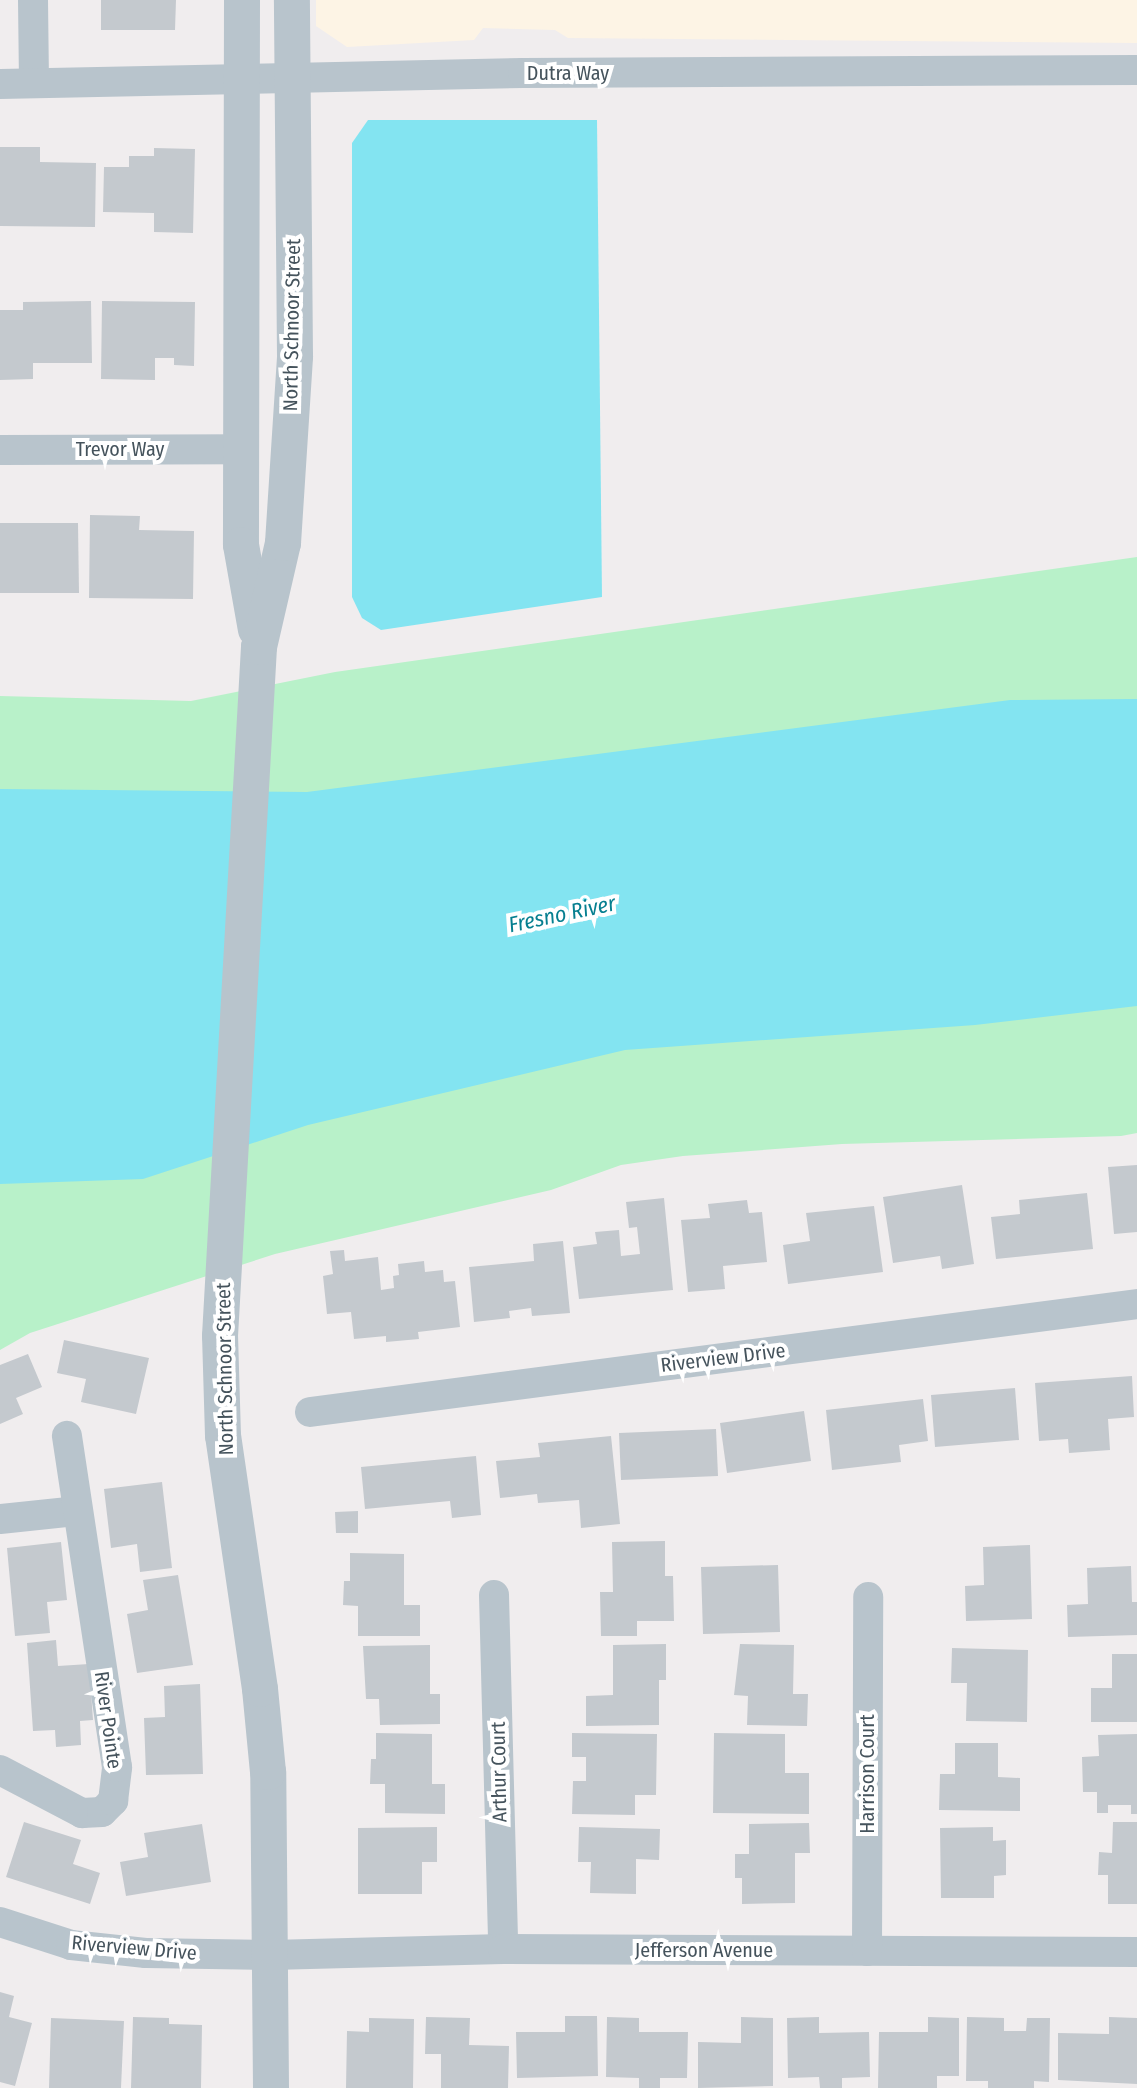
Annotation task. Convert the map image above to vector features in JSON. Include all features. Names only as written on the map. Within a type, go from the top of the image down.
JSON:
[{"type":"street","points":[[33,0],[34,83]]},
{"type":"street","name":"North Schnoor Street","points":[[242,0],[241,545],[259,647]]},
{"type":"street","name":"North Schnoor Street","points":[[271,2088],[268,1772],[260,1689],[223,1436],[220,1336],[259,647],[283,543],[295,356],[292,0]]},
{"type":"street","name":"Dutra Way","points":[[0,84],[523,73],[1137,70]]},
{"type":"street","name":"Trevor Way","points":[[0,450],[240,449]]},
{"type":"street","name":"Riverview Drive","points":[[310,1412],[1137,1304]]},
{"type":"street","name":"River Pointe","points":[[0,1770],[82,1813],[102,1812],[113,1801],[117,1767],[67,1436]]},
{"type":"street","points":[[0,1519],[76,1511]]},
{"type":"street","name":"Arthur Court","points":[[494,1595],[503,1949]]},
{"type":"street","name":"Harrison Court","points":[[867,1951],[868,1597]]},
{"type":"street","name":"Riverview Drive","points":[[0,1922],[71,1945],[146,1953],[271,1955]]},
{"type":"street","name":"Jefferson Avenue","points":[[271,1955],[503,1949],[1137,1952]]},
{"type":"shaded area","points":[[316,0],[1137,0],[1137,43],[568,38],[555,30],[483,28],[474,40],[347,47],[316,26]]},
{"type":"green space","points":[[1137,557],[1137,1133],[1121,1136],[842,1144],[683,1156],[621,1165],[551,1190],[275,1254],[30,1333],[0,1350],[0,696],[191,701],[335,672]]},
{"type":"water","points":[[368,120],[597,120],[602,597],[381,630],[362,618],[352,597],[352,143]]},
{"type":"water","name":"Fresno River","points":[[1137,699],[1137,1006],[975,1025],[625,1050],[308,1125],[143,1179],[0,1184],[0,789],[307,792],[1010,700]]},
{"type":"building","points":[[101,0],[176,0],[175,30],[101,30]]},
{"type":"building","points":[[0,147],[40,147],[40,162],[96,163],[95,227],[0,226]]},
{"type":"building","points":[[154,148],[195,149],[193,233],[154,232],[154,213],[103,212],[104,167],[129,167],[129,156],[154,156]]},
{"type":"building","points":[[91,301],[92,363],[33,363],[33,379],[0,380],[0,310],[23,310],[23,302]]},
{"type":"building","points":[[102,301],[195,302],[194,366],[174,365],[174,358],[155,358],[155,380],[101,379]]},
{"type":"building","points":[[90,515],[140,516],[139,530],[194,531],[193,599],[89,598]]},
{"type":"building","points":[[0,523],[78,523],[79,593],[0,593]]},
{"type":"building","points":[[1137,1165],[1137,1232],[1114,1234],[1108,1167]]},
{"type":"building","points":[[962,1185],[974,1264],[942,1269],[940,1256],[893,1263],[883,1197]]},
{"type":"building","points":[[1087,1193],[1093,1249],[996,1259],[991,1217],[1020,1214],[1019,1200]]},
{"type":"building","points":[[664,1198],[673,1290],[579,1299],[573,1247],[597,1244],[595,1232],[619,1230],[621,1256],[640,1254],[637,1227],[629,1228],[626,1202]]},
{"type":"building","points":[[747,1200],[749,1213],[762,1212],[767,1262],[723,1266],[725,1289],[688,1292],[681,1220],[710,1218],[708,1204]]},
{"type":"building","points":[[874,1206],[883,1272],[788,1284],[783,1245],[810,1241],[806,1213]]},
{"type":"building","points":[[563,1241],[570,1313],[532,1316],[531,1308],[509,1311],[510,1318],[474,1322],[469,1267],[534,1261],[533,1244]]},
{"type":"building","points":[[344,1250],[345,1261],[378,1257],[381,1290],[394,1288],[393,1276],[399,1275],[398,1264],[424,1261],[425,1272],[443,1270],[444,1282],[455,1281],[460,1327],[418,1332],[419,1339],[386,1342],[386,1336],[354,1339],[351,1312],[327,1314],[323,1276],[333,1274],[330,1251]]},
{"type":"building","points":[[64,1340],[149,1358],[136,1414],[81,1402],[86,1379],[57,1373]]},
{"type":"building","points":[[28,1354],[42,1387],[16,1398],[23,1414],[0,1424],[0,1365]]},
{"type":"building","points":[[1132,1376],[1134,1417],[1108,1419],[1110,1450],[1069,1453],[1068,1439],[1039,1441],[1035,1383]]},
{"type":"building","points":[[1015,1388],[1019,1440],[935,1447],[931,1395]]},
{"type":"building","points":[[923,1399],[928,1441],[899,1445],[901,1462],[832,1470],[826,1410]]},
{"type":"building","points":[[804,1411],[811,1461],[727,1473],[720,1423]]},
{"type":"building","points":[[716,1429],[718,1476],[621,1480],[619,1433]]},
{"type":"building","points":[[611,1436],[620,1524],[581,1528],[579,1500],[538,1503],[537,1494],[500,1498],[496,1461],[540,1457],[538,1443]]},
{"type":"building","points":[[476,1456],[481,1515],[452,1518],[450,1501],[365,1509],[361,1467]]},
{"type":"building","points":[[162,1482],[172,1568],[140,1572],[137,1544],[111,1548],[104,1489]]},
{"type":"building","points":[[358,1511],[358,1533],[336,1533],[335,1512]]},
{"type":"building","points":[[665,1541],[665,1576],[673,1576],[674,1621],[637,1621],[637,1636],[601,1636],[600,1592],[613,1592],[612,1542]]},
{"type":"building","points":[[61,1542],[67,1600],[47,1602],[50,1633],[15,1636],[7,1548]]},
{"type":"building","points":[[1030,1545],[1032,1619],[966,1621],[965,1586],[984,1585],[983,1547]]},
{"type":"building","points":[[350,1553],[404,1554],[404,1605],[420,1605],[420,1636],[358,1636],[358,1606],[343,1605],[344,1581],[350,1581]]},
{"type":"building","points":[[778,1565],[780,1632],[703,1634],[701,1567]]},
{"type":"building","points":[[1131,1566],[1132,1602],[1137,1602],[1137,1635],[1068,1637],[1067,1605],[1088,1604],[1087,1568]]},
{"type":"building","points":[[178,1575],[193,1665],[137,1673],[127,1614],[148,1610],[143,1580]]},
{"type":"building","points":[[56,1640],[58,1666],[89,1664],[93,1720],[80,1721],[81,1745],[56,1747],[55,1730],[33,1731],[27,1643]]},
{"type":"building","points":[[666,1644],[666,1680],[659,1680],[659,1725],[586,1726],[586,1696],[613,1695],[613,1645]]},
{"type":"building","points":[[740,1644],[794,1645],[793,1694],[808,1694],[807,1726],[747,1725],[748,1696],[734,1695]]},
{"type":"building","points":[[430,1645],[430,1694],[440,1694],[440,1724],[380,1725],[379,1699],[366,1699],[363,1646]]},
{"type":"building","points":[[952,1648],[1028,1650],[1027,1722],[966,1721],[967,1683],[951,1683]]},
{"type":"building","points":[[1112,1654],[1137,1654],[1137,1722],[1091,1722],[1091,1688],[1112,1688]]},
{"type":"building","points":[[200,1684],[203,1774],[146,1775],[144,1718],[165,1717],[164,1686]]},
{"type":"building","points":[[376,1733],[432,1734],[432,1784],[445,1784],[445,1814],[385,1813],[385,1784],[370,1784],[371,1759],[376,1759]]},
{"type":"building","points":[[572,1733],[657,1734],[656,1795],[635,1795],[635,1815],[572,1814],[573,1781],[586,1781],[586,1757],[572,1757]]},
{"type":"building","points":[[714,1733],[785,1734],[785,1773],[809,1773],[809,1814],[713,1813]]},
{"type":"building","points":[[1137,1734],[1137,1814],[1131,1814],[1131,1805],[1108,1805],[1108,1813],[1097,1813],[1097,1792],[1083,1792],[1082,1757],[1099,1756],[1098,1735]]},
{"type":"building","points":[[955,1743],[998,1743],[998,1777],[1020,1778],[1020,1811],[939,1810],[940,1774],[955,1774]]},
{"type":"building","points":[[24,1822],[81,1840],[73,1864],[100,1873],[90,1904],[6,1877]]},
{"type":"building","points":[[1113,1822],[1137,1822],[1137,1904],[1108,1904],[1108,1875],[1098,1875],[1099,1852],[1112,1853]]},
{"type":"building","points":[[809,1823],[810,1853],[795,1853],[795,1903],[742,1904],[742,1878],[735,1878],[735,1854],[749,1854],[749,1824]]},
{"type":"building","points":[[202,1824],[211,1882],[126,1896],[120,1862],[148,1857],[144,1833]]},
{"type":"building","points":[[437,1827],[437,1862],[422,1862],[422,1894],[358,1894],[358,1828]]},
{"type":"building","points":[[579,1827],[660,1829],[659,1860],[636,1859],[636,1894],[590,1893],[591,1862],[578,1862]]},
{"type":"building","points":[[993,1827],[993,1841],[1006,1840],[1006,1875],[994,1876],[994,1898],[941,1898],[940,1828]]},
{"type":"building","points":[[0,1992],[14,1996],[9,2017],[32,2023],[15,2086],[0,2082]]},
{"type":"building","points":[[565,2016],[597,2016],[598,2076],[517,2078],[516,2032],[565,2032]]},
{"type":"building","points":[[133,2017],[169,2018],[169,2024],[202,2025],[201,2088],[131,2088]]},
{"type":"building","points":[[426,2017],[470,2018],[469,2045],[509,2046],[508,2088],[441,2088],[441,2054],[425,2054]]},
{"type":"building","points":[[607,2017],[639,2018],[639,2032],[688,2032],[687,2078],[660,2078],[660,2088],[639,2088],[639,2078],[606,2077]]},
{"type":"building","points":[[741,2017],[773,2018],[773,2086],[698,2088],[698,2042],[741,2043]]},
{"type":"building","points":[[819,2017],[819,2033],[869,2032],[870,2077],[842,2078],[842,2088],[820,2088],[819,2077],[788,2078],[787,2018]]},
{"type":"building","points":[[928,2017],[959,2018],[959,2076],[937,2076],[937,2088],[878,2088],[879,2032],[928,2032]]},
{"type":"building","points":[[967,2017],[1004,2018],[1004,2031],[1026,2031],[1027,2018],[1050,2018],[1049,2082],[1034,2081],[1034,2088],[988,2088],[988,2081],[966,2081]]},
{"type":"building","points":[[1109,2017],[1137,2018],[1137,2084],[1058,2080],[1058,2033],[1109,2034]]},
{"type":"building","points":[[51,2018],[124,2021],[121,2088],[49,2088]]},
{"type":"building","points":[[369,2018],[414,2019],[413,2088],[346,2088],[347,2031],[369,2032]]}]
